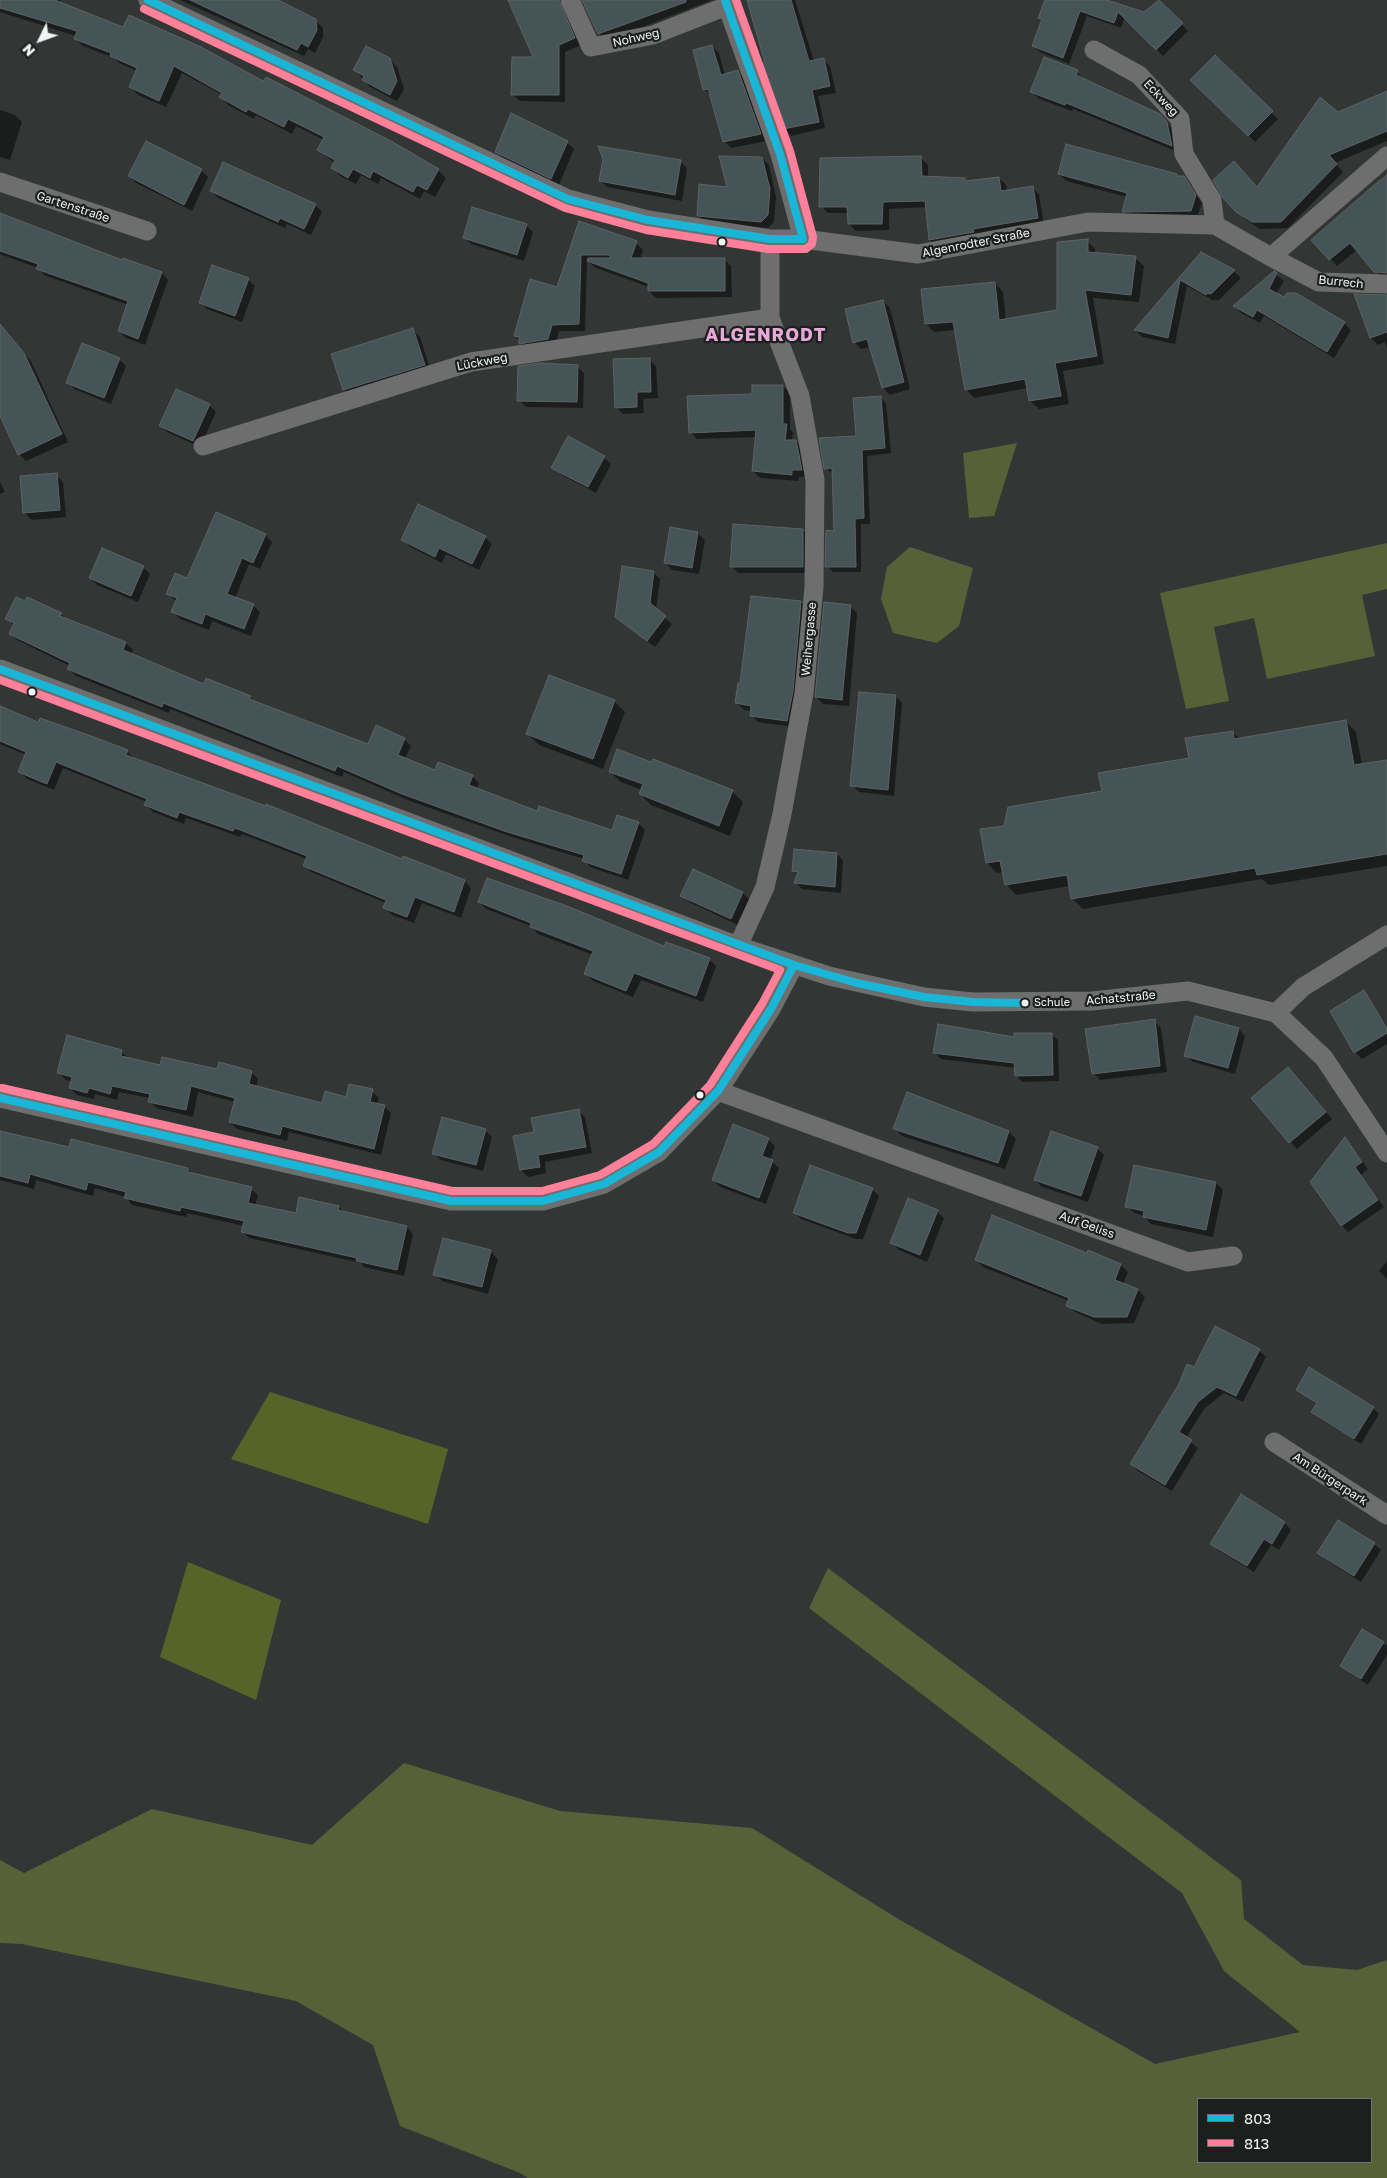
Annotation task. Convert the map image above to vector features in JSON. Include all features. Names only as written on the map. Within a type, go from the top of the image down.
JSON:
[{"type":"street","name":"Algenrodter Straße","points":[[148,0],[568,199],[648,220],[770,239],[803,239],[918,254],[1088,222],[1215,225],[1270,257]]},
{"type":"street","name":"Nohweg","points":[[570,0],[591,47],[653,36],[726,3],[780,154],[803,239]]},
{"type":"street","name":"Eckweg","points":[[1094,50],[1139,75],[1180,119],[1184,154],[1212,200],[1215,225]]},
{"type":"street","points":[[1270,257],[1387,156]]},
{"type":"street","name":"Gartenstraße","points":[[0,182],[147,231]]},
{"type":"street","name":"Weihergasse","points":[[738,946],[765,887],[782,814],[804,693],[814,587],[815,480],[800,396],[770,318],[770,239]]},
{"type":"street","name":"Burrech","points":[[1270,257],[1319,282],[1387,284]]},
{"type":"street","name":"Lückweg","points":[[203,446],[471,362],[770,318]]},
{"type":"street","name":"Achatstraße","points":[[0,669],[738,946],[794,965],[889,990],[924,997],[963,1001],[1026,1003],[1092,1001],[1188,992],[1276,1013],[1324,1058],[1387,1153]]},
{"type":"street","points":[[1276,1013],[1303,987],[1387,935]]},
{"type":"street","points":[[0,1098],[451,1201],[543,1201],[604,1184],[659,1152],[718,1091],[771,1009],[794,965]]},
{"type":"street","name":"Auf Geliss","points":[[718,1091],[1188,1262],[1233,1256]]},
{"type":"street","name":"Am Bürgerpark","points":[[1274,1442],[1387,1515]]},
{"type":"green space","points":[[1017,443],[994,516],[969,518],[963,453]]},
{"type":"green space","points":[[1387,543],[1387,589],[1362,595],[1375,656],[1267,679],[1254,618],[1214,627],[1229,701],[1186,709],[1160,593]]},
{"type":"green space","points":[[910,547],[973,568],[959,626],[937,643],[893,633],[881,599],[887,567]]},
{"type":"green space","points":[[270,1392],[448,1449],[428,1524],[231,1459]]},
{"type":"green space","points":[[188,1562],[281,1600],[256,1700],[160,1657]]},
{"type":"green space","points":[[828,1568],[1241,1880],[1244,1919],[1303,1965],[1357,1970],[1387,1960],[1387,2178],[528,2178],[520,2173],[400,2126],[373,2045],[296,2001],[22,1944],[0,1943],[0,1860],[24,1873],[152,1809],[312,1845],[404,1763],[560,1811],[752,1828],[900,1920],[1155,2064],[1300,2032],[1224,1971],[1182,1893],[809,1608]]},
{"type":"building","points":[[0,0],[55,0],[123,27],[129,15],[201,47],[263,81],[266,77],[391,141],[439,169],[427,190],[417,185],[413,192],[373,171],[370,178],[353,169],[348,178],[331,168],[335,160],[317,150],[324,137],[288,119],[284,127],[248,109],[246,112],[219,97],[222,93],[174,66],[159,101],[129,87],[137,68],[110,56],[111,53],[74,39],[77,31],[0,8]]},
{"type":"building","points":[[190,0],[278,0],[316,19],[317,30],[308,47],[301,43],[297,50]]},
{"type":"building","points":[[508,0],[559,0],[575,38],[559,45],[559,95],[511,95],[512,57],[533,57]]},
{"type":"building","points":[[582,0],[686,0],[686,2],[598,34]]},
{"type":"building","points":[[747,0],[791,0],[809,61],[824,58],[830,86],[812,90],[819,122],[783,129],[760,64],[765,63]]},
{"type":"building","points":[[1045,0],[1107,0],[1144,12],[1159,0],[1183,23],[1156,50],[1118,12],[1114,23],[1080,11],[1063,58],[1032,46],[1042,19],[1038,18]]},
{"type":"building","points":[[712,45],[721,75],[738,70],[761,134],[723,142],[708,89],[703,90],[693,50]]},
{"type":"building","points":[[366,46],[390,58],[397,81],[390,95],[362,80],[364,76],[353,70]]},
{"type":"building","points":[[1215,55],[1273,111],[1248,136],[1190,80]]},
{"type":"building","points":[[1044,57],[1078,70],[1076,75],[1160,114],[1167,122],[1172,146],[1066,103],[1065,105],[1030,92]]},
{"type":"building","points":[[1387,91],[1387,131],[1329,155],[1337,164],[1281,222],[1252,222],[1236,212],[1223,198],[1213,180],[1234,161],[1257,187],[1320,97],[1338,112]]},
{"type":"building","points":[[511,113],[568,141],[551,179],[495,152]]},
{"type":"building","points":[[146,141],[202,169],[184,205],[128,176]]},
{"type":"building","points":[[1066,144],[1177,174],[1177,176],[1184,176],[1196,195],[1191,211],[1122,212],[1127,193],[1058,174]]},
{"type":"building","points":[[598,146],[681,160],[675,195],[599,181],[603,159]]},
{"type":"building","points":[[719,156],[762,157],[770,189],[768,215],[761,222],[697,216],[699,184],[727,187]]},
{"type":"building","points":[[921,156],[922,176],[965,178],[965,181],[999,177],[1001,191],[1033,186],[1038,218],[973,229],[974,232],[929,240],[925,201],[883,202],[882,224],[848,224],[847,207],[819,207],[820,158]]},
{"type":"building","points":[[223,162],[316,204],[304,229],[280,218],[278,222],[210,191]]},
{"type":"building","points":[[1387,174],[1387,273],[1374,272],[1350,243],[1329,260],[1311,240]]},
{"type":"building","points":[[472,207],[527,224],[517,255],[463,238]]},
{"type":"building","points":[[0,213],[122,260],[123,258],[162,272],[138,339],[118,331],[128,301],[36,269],[38,264],[0,251]]},
{"type":"building","points":[[579,221],[637,241],[631,258],[725,258],[725,291],[648,291],[648,283],[587,261],[588,258],[610,258],[610,255],[581,255],[579,324],[552,325],[548,339],[519,344],[519,337],[514,336],[530,279],[557,287]]},
{"type":"building","points":[[1088,239],[1088,252],[1136,256],[1131,295],[1085,290],[1097,356],[1055,363],[1061,396],[1029,401],[1025,379],[965,390],[953,322],[925,324],[921,289],[995,282],[999,320],[1057,310],[1057,242]]},
{"type":"building","points":[[1201,252],[1235,270],[1211,294],[1208,293],[1206,295],[1180,280],[1168,338],[1134,330]]},
{"type":"building","points":[[212,265],[249,278],[235,316],[199,303]]},
{"type":"building","points":[[1274,271],[1277,273],[1269,289],[1284,297],[1287,293],[1296,293],[1345,322],[1327,352],[1257,310],[1253,317],[1233,306]]},
{"type":"building","points":[[1354,294],[1387,295],[1387,332],[1370,338]]},
{"type":"building","points":[[883,300],[904,382],[882,388],[867,339],[853,343],[845,309]]},
{"type":"building","points":[[0,324],[24,353],[62,434],[18,455],[0,416]]},
{"type":"building","points":[[413,328],[425,365],[343,390],[331,354]]},
{"type":"building","points":[[82,343],[120,358],[104,398],[66,383]]},
{"type":"building","points":[[650,358],[651,392],[637,392],[637,407],[615,408],[613,359]]},
{"type":"building","points":[[541,363],[578,365],[577,402],[517,401],[518,366]]},
{"type":"building","points":[[752,385],[783,385],[783,424],[787,424],[785,440],[796,440],[802,470],[792,470],[792,475],[752,471],[756,430],[689,433],[687,396],[752,394]]},
{"type":"building","points":[[176,389],[210,404],[193,441],[159,426]]},
{"type":"building","points":[[881,396],[885,448],[862,450],[864,518],[855,519],[856,567],[825,567],[826,530],[834,531],[832,468],[824,469],[819,438],[856,436],[853,398]]},
{"type":"building","points":[[568,436],[605,456],[588,487],[551,468]]},
{"type":"building","points":[[57,473],[60,510],[23,513],[20,476]]},
{"type":"building","points":[[418,504],[486,536],[472,564],[439,548],[435,557],[401,540]]},
{"type":"building","points":[[216,512],[266,534],[253,563],[242,558],[227,594],[254,604],[244,629],[205,614],[202,624],[171,612],[177,598],[166,594],[175,573],[187,578]]},
{"type":"building","points":[[733,524],[803,529],[803,567],[730,567]]},
{"type":"building","points":[[670,527],[698,532],[692,568],[664,563]]},
{"type":"building","points":[[102,548],[144,566],[131,596],[89,578]]},
{"type":"building","points":[[622,566],[654,571],[650,603],[666,616],[647,641],[615,617]]},
{"type":"building","points":[[751,596],[801,601],[793,691],[787,721],[750,716],[751,706],[735,703],[738,683],[740,683]]},
{"type":"building","points":[[16,597],[25,601],[27,597],[62,613],[60,616],[126,642],[123,650],[204,684],[206,678],[251,696],[249,699],[368,744],[376,725],[405,738],[398,755],[435,770],[438,762],[473,775],[469,785],[537,811],[539,806],[612,830],[617,815],[639,822],[621,874],[582,861],[584,855],[504,831],[402,794],[337,766],[335,771],[163,703],[162,707],[67,669],[70,663],[9,634],[14,623],[5,619]]},
{"type":"building","points":[[824,602],[851,605],[842,700],[815,697]]},
{"type":"building","points":[[549,675],[615,700],[593,759],[526,734]]},
{"type":"building","points":[[859,692],[896,695],[888,790],[850,786]]},
{"type":"building","points":[[0,706],[38,722],[40,718],[94,737],[128,750],[126,755],[266,806],[266,804],[402,859],[403,856],[465,880],[454,912],[415,897],[407,917],[383,908],[386,900],[303,866],[307,856],[235,828],[233,831],[179,812],[177,818],[144,805],[147,799],[56,762],[47,784],[18,772],[26,752],[0,741]]},
{"type":"building","points":[[1346,720],[1354,765],[1387,760],[1387,854],[1257,875],[1255,868],[1071,899],[1067,875],[1005,885],[1000,861],[986,863],[980,829],[1004,826],[1008,807],[1102,791],[1098,773],[1189,758],[1185,738],[1233,731],[1234,739]]},
{"type":"building","points":[[617,749],[651,762],[653,759],[733,790],[719,826],[639,794],[643,784],[609,772]]},
{"type":"building","points":[[794,849],[837,853],[835,887],[794,883],[798,872],[792,871]]},
{"type":"building","points":[[693,869],[743,892],[731,919],[680,896]]},
{"type":"building","points":[[487,878],[567,906],[664,946],[666,942],[710,958],[696,996],[634,973],[626,991],[584,974],[593,951],[530,927],[531,923],[478,902]]},
{"type":"building","points":[[1364,990],[1387,1028],[1387,1033],[1354,1053],[1330,1011]]},
{"type":"building","points":[[1195,1016],[1239,1028],[1228,1068],[1184,1056]]},
{"type":"building","points":[[1155,1019],[1160,1066],[1092,1074],[1085,1029]]},
{"type":"building","points":[[938,1024],[1014,1037],[1014,1033],[1052,1033],[1053,1075],[1015,1076],[1014,1063],[933,1053]]},
{"type":"building","points":[[67,1035],[122,1050],[121,1056],[160,1065],[162,1057],[217,1069],[219,1062],[252,1071],[249,1084],[322,1103],[325,1091],[346,1097],[349,1084],[373,1089],[370,1102],[385,1105],[374,1149],[282,1126],[280,1135],[229,1122],[235,1098],[191,1086],[186,1110],[148,1102],[150,1094],[112,1086],[110,1094],[89,1088],[87,1093],[69,1088],[72,1077],[57,1073]]},
{"type":"building","points":[[1288,1067],[1326,1112],[1289,1143],[1251,1098]]},
{"type":"building","points":[[907,1092],[1009,1131],[998,1163],[893,1129]]},
{"type":"building","points":[[579,1109],[586,1147],[538,1155],[540,1167],[520,1170],[513,1136],[534,1132],[531,1118]]},
{"type":"building","points":[[442,1117],[486,1129],[476,1165],[432,1154]]},
{"type":"building","points":[[733,1124],[769,1138],[762,1156],[773,1160],[759,1198],[712,1180]]},
{"type":"building","points":[[0,1131],[69,1147],[71,1139],[188,1168],[188,1172],[252,1187],[248,1203],[296,1213],[299,1197],[339,1206],[338,1210],[407,1226],[397,1270],[356,1261],[357,1258],[241,1232],[244,1221],[181,1207],[180,1211],[124,1198],[126,1192],[88,1182],[86,1190],[30,1174],[28,1183],[0,1176]]},
{"type":"building","points":[[1051,1131],[1098,1147],[1081,1196],[1034,1180]]},
{"type":"building","points":[[1345,1137],[1362,1162],[1355,1167],[1378,1200],[1341,1226],[1310,1182]]},
{"type":"building","points":[[810,1165],[873,1188],[856,1233],[848,1233],[793,1213]]},
{"type":"building","points":[[1134,1165],[1216,1182],[1206,1230],[1143,1217],[1144,1211],[1125,1207]]},
{"type":"building","points":[[908,1198],[938,1210],[920,1255],[890,1243]]},
{"type":"building","points":[[992,1215],[1087,1253],[1088,1250],[1121,1264],[1115,1280],[1138,1289],[1127,1317],[1094,1317],[1066,1306],[1069,1298],[975,1260]]},
{"type":"building","points":[[443,1238],[491,1250],[482,1287],[433,1275]]},
{"type":"building","points":[[1215,1326],[1260,1349],[1236,1396],[1217,1387],[1198,1402],[1179,1432],[1192,1440],[1165,1485],[1130,1464],[1179,1384],[1187,1364],[1194,1367]]},
{"type":"building","points":[[1309,1367],[1374,1407],[1354,1439],[1311,1412],[1317,1403],[1296,1390]]},
{"type":"building","points":[[1241,1494],[1285,1522],[1272,1544],[1264,1539],[1247,1566],[1210,1544]]},
{"type":"building","points":[[1338,1520],[1375,1543],[1354,1576],[1317,1553]]},
{"type":"building","points":[[1362,1629],[1384,1642],[1361,1679],[1340,1666]]},
{"type":"transit line","name":"803","points":[[148,0],[568,199],[648,220],[770,239],[803,239]]},
{"type":"transit line","name":"803","points":[[725,0],[780,154],[803,239]]},
{"type":"transit line","name":"813","points":[[144,9],[565,208],[646,230],[768,249],[806,249],[812,244],[813,237],[790,151],[736,0]]},
{"type":"transit line","name":"803","points":[[0,669],[794,965],[857,983],[924,997],[973,1002],[1026,1003]]},
{"type":"transit line","name":"813","points":[[0,680],[780,970],[762,1004],[710,1085],[653,1144],[600,1175],[542,1191],[452,1191],[2,1088]]},
{"type":"transit line","name":"803","points":[[0,1098],[451,1201],[543,1201],[604,1184],[659,1152],[718,1091],[771,1009],[794,965]]},
{"type":"place","name":"Schule","points":[[1025,1003]]},
{"type":"district","name":"ALGENRODT","points":[[766,335]]}]
